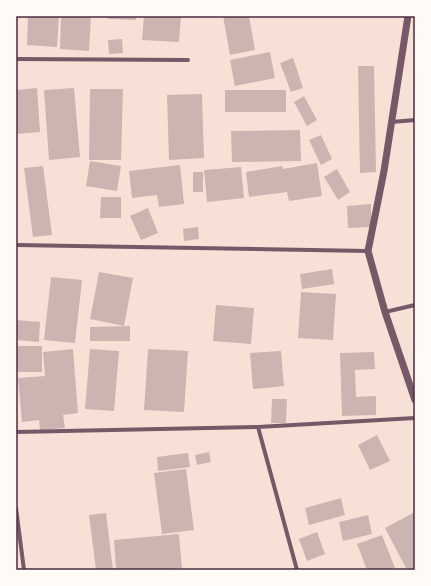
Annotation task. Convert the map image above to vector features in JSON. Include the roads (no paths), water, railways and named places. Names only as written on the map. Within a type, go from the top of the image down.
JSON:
[{"type":"street","points":[[408,16],[384,172],[368,251],[385,312],[415,400]]},
{"type":"street","points":[[16,59],[188,60]]},
{"type":"street","points":[[391,122],[415,120]]},
{"type":"street","points":[[16,245],[368,251]]},
{"type":"street","points":[[385,312],[415,305]]},
{"type":"street","points":[[16,432],[258,427],[415,418]]},
{"type":"street","points":[[258,427],[297,570]]},
{"type":"street","points":[[16,508],[24,570]]}]
